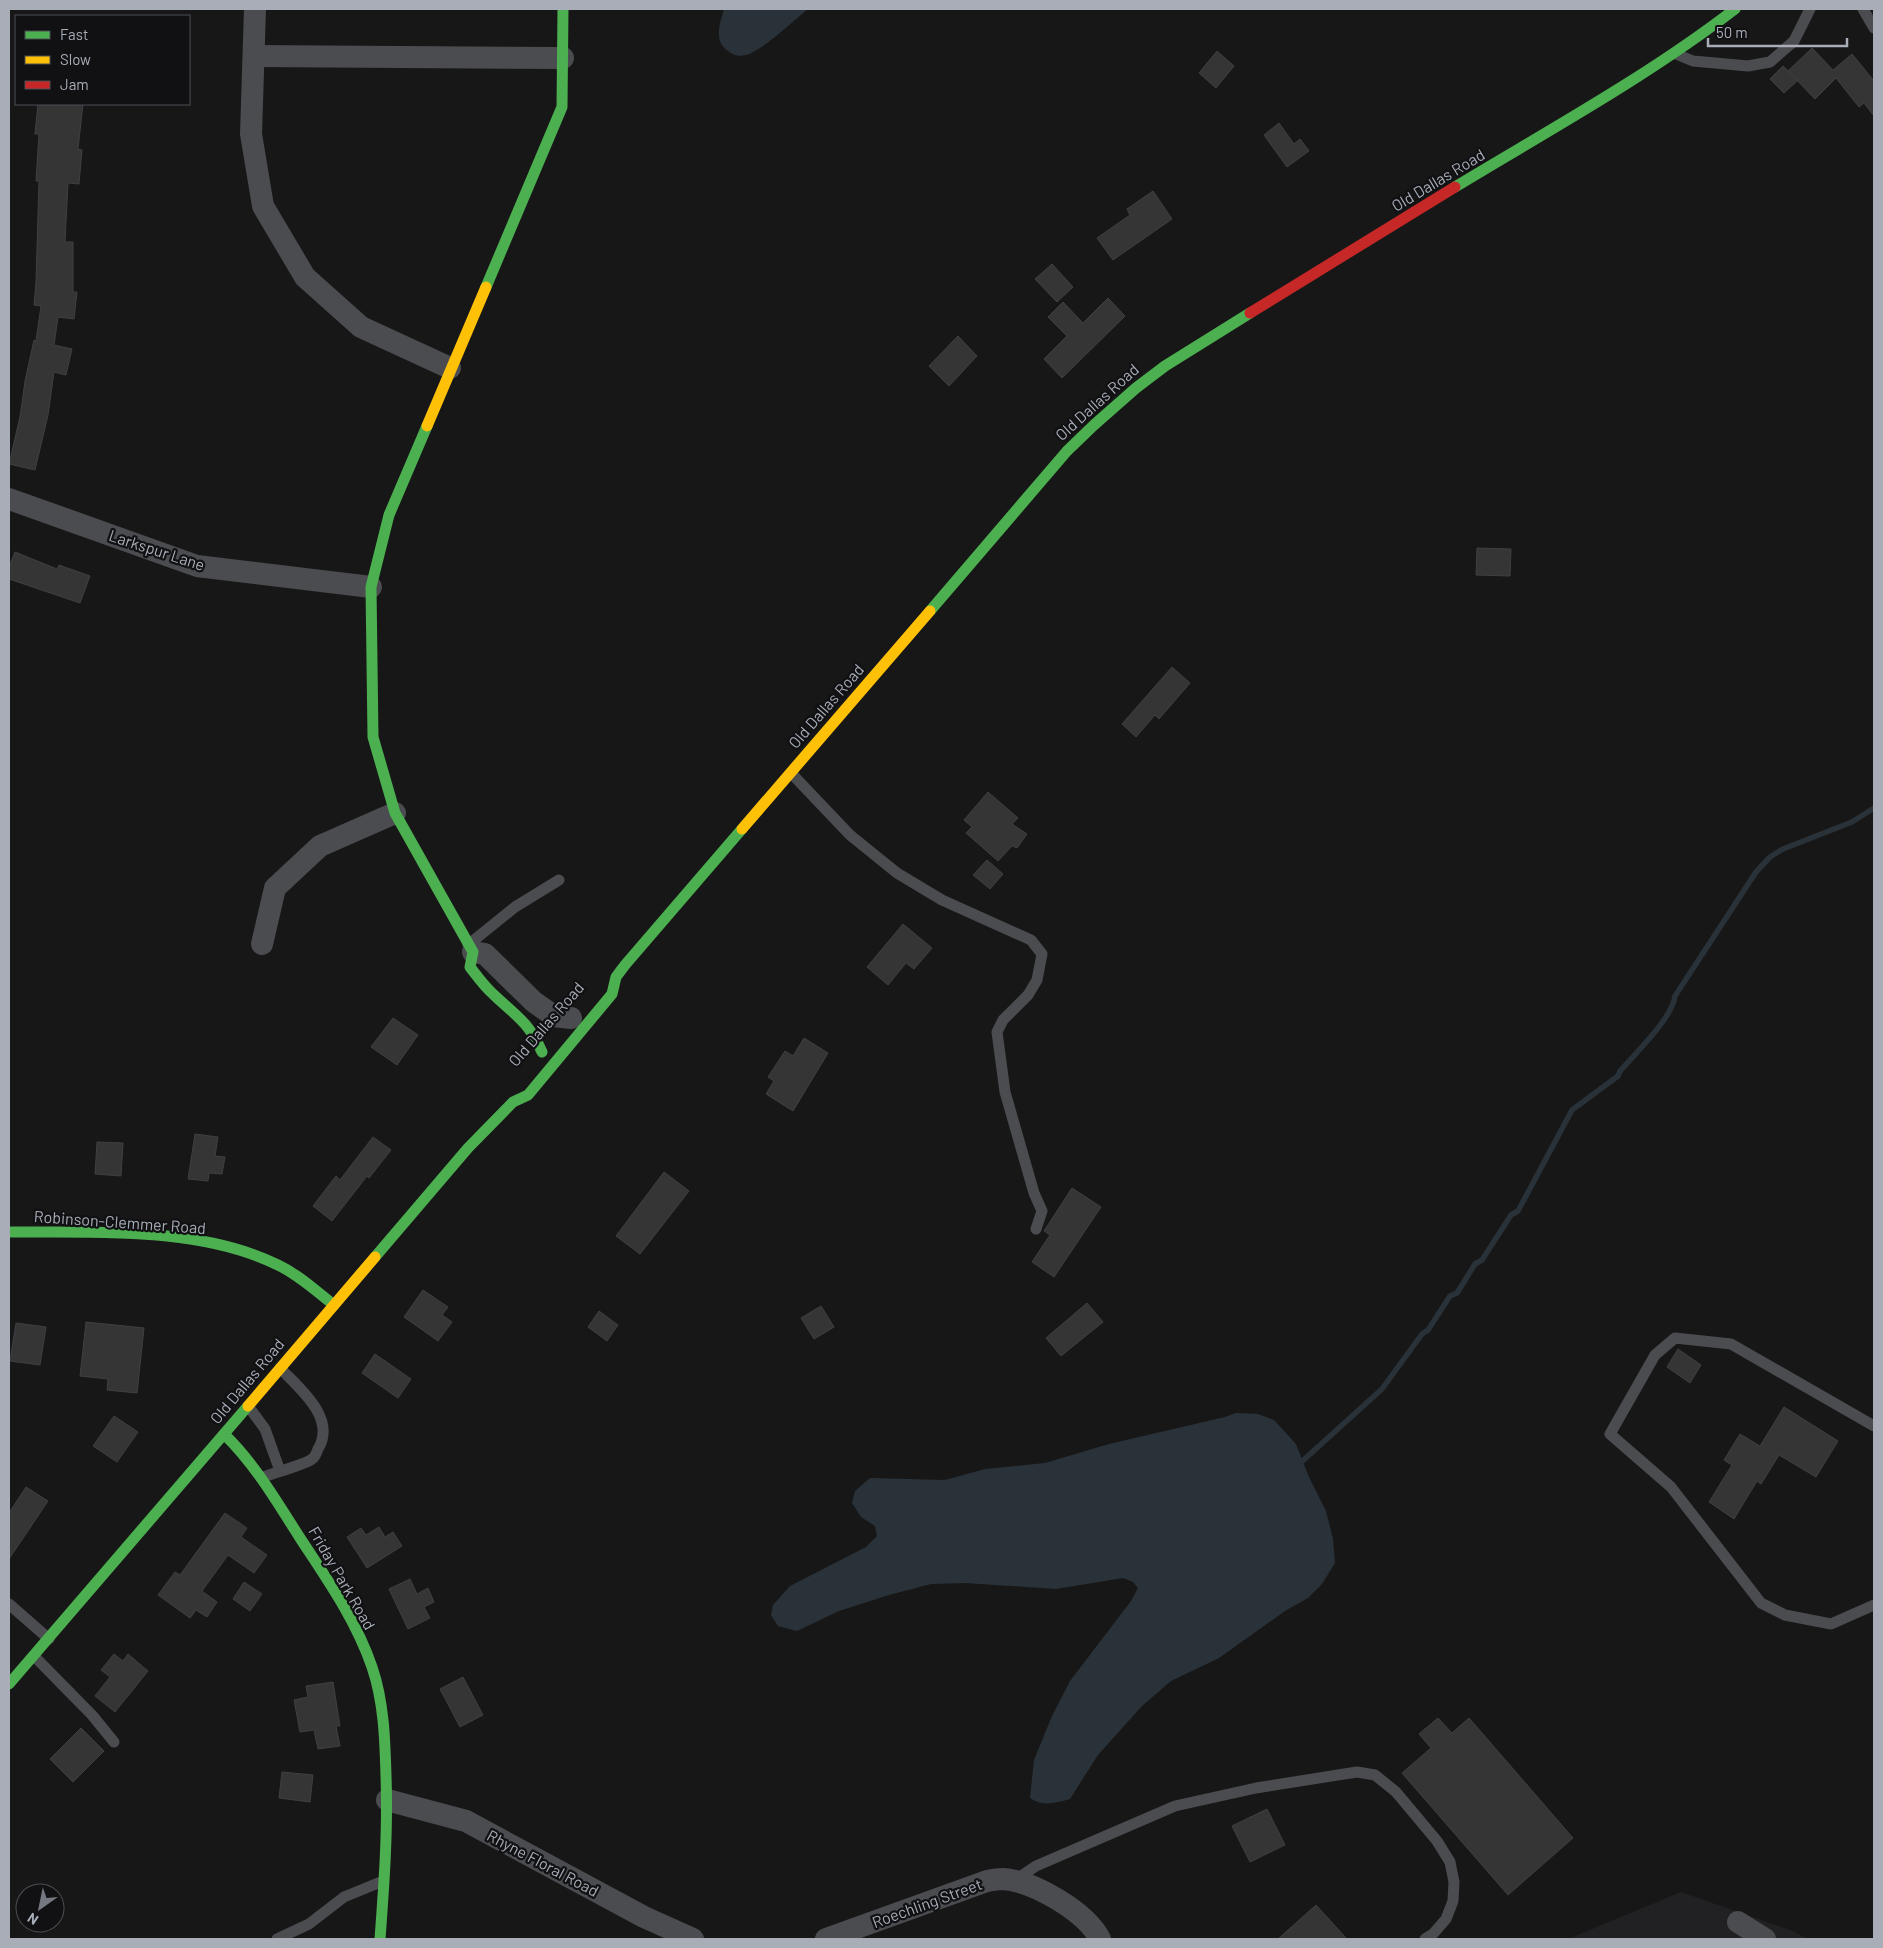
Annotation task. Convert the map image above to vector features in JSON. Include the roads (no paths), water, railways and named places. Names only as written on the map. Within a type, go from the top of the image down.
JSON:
[{"type":"main road","points":[[470,948],[395,813],[373,737],[370,586],[389,515],[562,107],[563,9]]},
{"type":"main road","name":"Old Dallas Road","points":[[603,983],[616,977],[1067,450],[1113,406],[1153,374],[1181,355],[1674,53],[1735,9]]},
{"type":"main road","name":"Old Dallas Road","points":[[470,948],[470,967],[492,993],[521,1018],[534,1034],[539,1056],[553,1039]]},
{"type":"main road","name":"Old Dallas Road","points":[[9,1684],[468,1148],[512,1102],[528,1095],[612,994],[616,977]]},
{"type":"main road","name":"Old Dallas Road","points":[[512,1102],[516,1084]]},
{"type":"main road","name":"Robinson-Clemmer Road","points":[[9,1232],[114,1235],[208,1243],[234,1249],[276,1264],[292,1273],[334,1305]]},
{"type":"main road","name":"Friday Park Road","points":[[224,1434],[238,1446],[314,1558],[351,1621],[372,1667],[385,1733],[388,1800],[380,1939]]},
{"type":"street","points":[[255,9],[251,134],[263,206],[306,277],[362,327],[450,368]]},
{"type":"street","points":[[254,56],[563,58]]},
{"type":"street","name":"Larkspur Lane","points":[[9,499],[197,566],[370,586]]},
{"type":"street","points":[[262,944],[275,888],[320,846],[395,813]]},
{"type":"street","points":[[470,948],[485,954],[534,1002],[554,1016],[571,1018]]},
{"type":"street","name":"Rhyne Floral Road","points":[[388,1800],[466,1821],[644,1917],[692,1939]]},
{"type":"street","name":"Roechling Street","points":[[826,1939],[987,1881],[1002,1879],[1014,1881],[1056,1899],[1073,1909],[1095,1929],[1100,1939]]},
{"type":"street","points":[[1738,1922],[1765,1939]]},
{"type":"lane","points":[[1674,53],[1693,61],[1748,66],[1770,62],[1794,41],[1810,9]]},
{"type":"lane","points":[[1863,9],[1874,28]]},
{"type":"lane","points":[[791,773],[850,835],[897,873],[942,900],[1031,940],[1042,954],[1037,980],[1028,995],[1003,1020],[997,1032],[1005,1092],[1034,1193],[1042,1211],[1036,1229]]},
{"type":"lane","points":[[470,948],[515,907],[558,880]]},
{"type":"lane","points":[[1874,1426],[1731,1344],[1675,1338],[1655,1355],[1610,1434],[1671,1487],[1761,1603],[1785,1616],[1831,1624],[1874,1604]]},
{"type":"lane","points":[[261,1478],[312,1459],[322,1443],[323,1429],[318,1412],[308,1397],[280,1368]]},
{"type":"lane","points":[[248,1406],[266,1429],[280,1471]]},
{"type":"lane","points":[[9,1604],[48,1639]]},
{"type":"lane","points":[[34,1656],[92,1716],[114,1742]]},
{"type":"lane","points":[[1014,1881],[1036,1866],[1175,1806],[1256,1788],[1357,1772],[1375,1776],[1396,1792],[1437,1841],[1450,1862],[1454,1882],[1453,1902],[1446,1919],[1433,1934],[1425,1939]]},
{"type":"lane","points":[[277,1939],[309,1924],[344,1897],[384,1880]]},
{"type":"waterway","points":[[1298,1465],[1382,1389],[1422,1334],[1428,1330],[1450,1296],[1457,1293],[1475,1264],[1482,1260],[1511,1215],[1518,1211],[1572,1110],[1618,1076],[1620,1071],[1661,1024],[1673,1005],[1675,996],[1756,872],[1770,857],[1783,849],[1852,822],[1874,808]]}]
